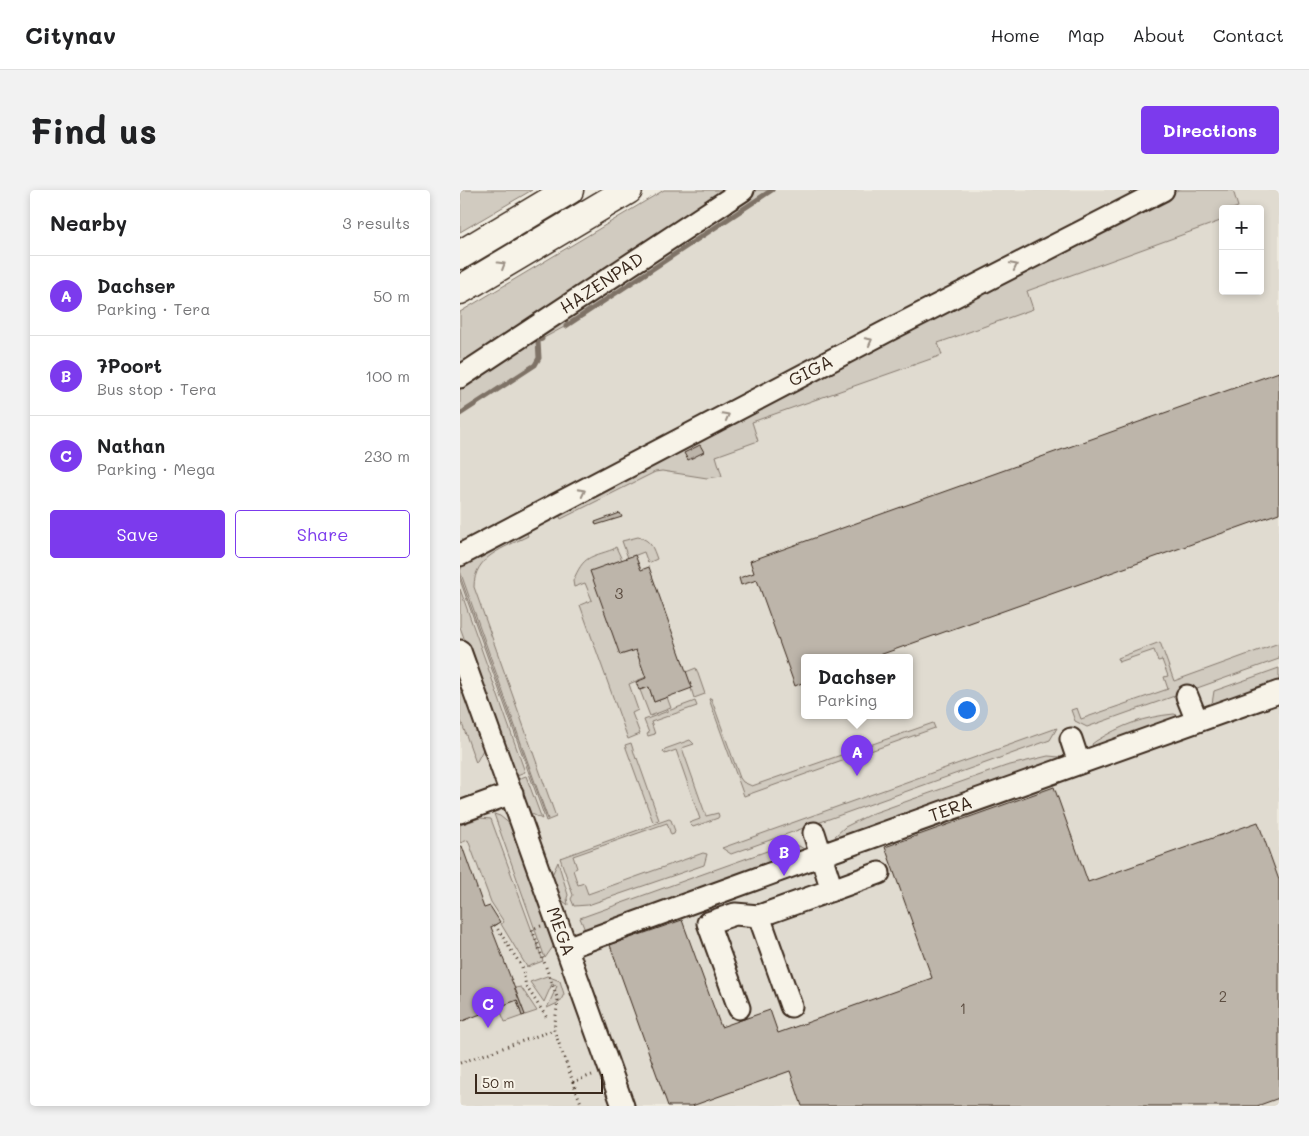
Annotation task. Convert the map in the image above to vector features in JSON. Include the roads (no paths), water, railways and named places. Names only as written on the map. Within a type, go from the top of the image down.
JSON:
[{"type":"highway","points":[[460,255],[569,190]]},
{"type":"highway","points":[[460,290],[628,190]]},
{"type":"street","name":"HAZENPAD","points":[[460,377],[743,190]]},
{"type":"street","name":"GIGA","points":[[460,554],[1163,190]]},
{"type":"street","name":"MEGA","points":[[460,651],[623,1106]]},
{"type":"street","name":"TERA","points":[[566,948],[1279,692]]},
{"type":"street","points":[[1187,696],[1197,721]]},
{"type":"street","points":[[1071,738],[1080,763]]},
{"type":"street","points":[[460,812],[512,793]]},
{"type":"street","points":[[814,833],[832,890]]},
{"type":"street","points":[[739,1008],[708,923],[735,914],[759,916],[879,873]]},
{"type":"street","points":[[759,916],[791,1006]]},
{"type":"waterway","points":[[566,326],[772,190]]},
{"type":"waterway","points":[[460,414],[535,365],[539,358],[538,341],[542,339]]},
{"type":"place","name":"Dachser","points":[[857,776]]},
{"type":"place","name":"7Poort","points":[[784,876]]},
{"type":"place","name":"Nathan","points":[[488,1028]]}]
